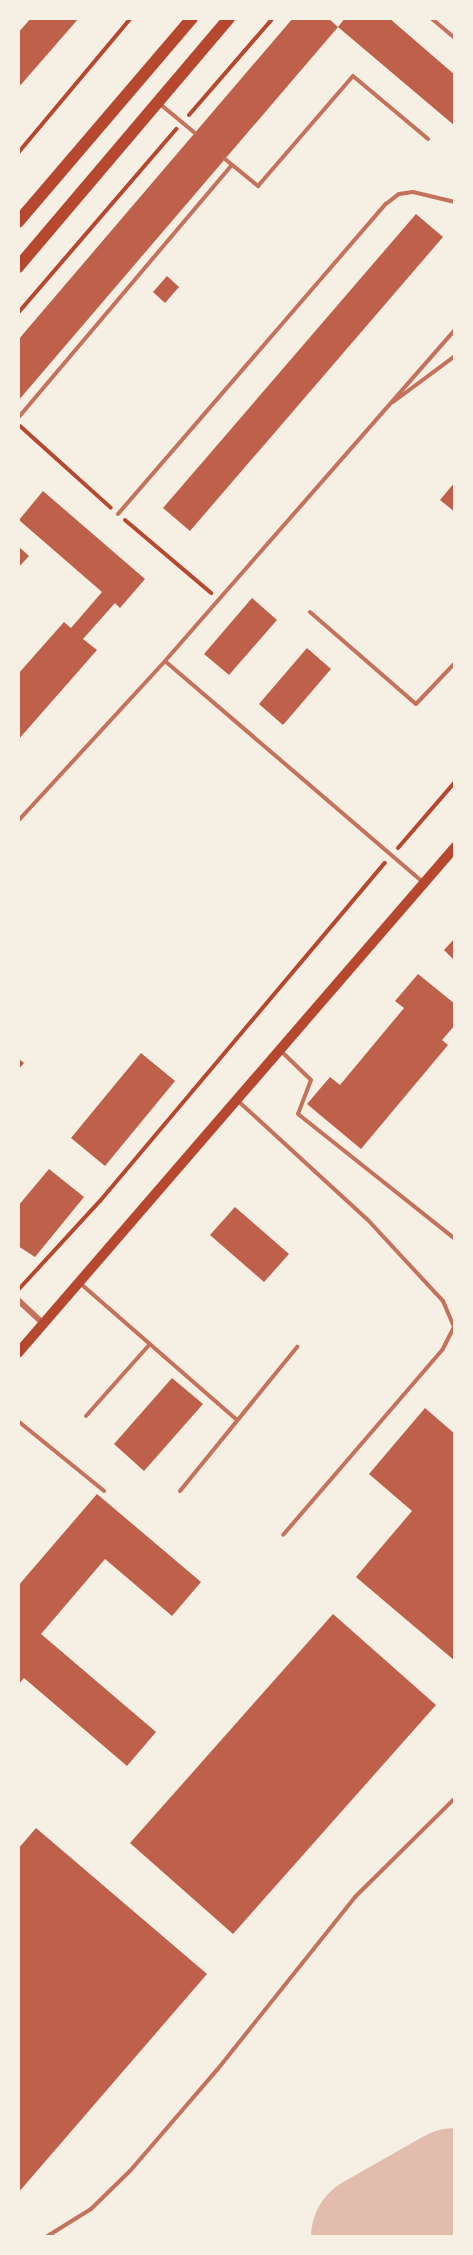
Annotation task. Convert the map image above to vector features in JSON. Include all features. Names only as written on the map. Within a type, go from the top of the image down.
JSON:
[{"type":"main road","points":[[18,222],[192,18]]},
{"type":"main road","points":[[18,267],[229,18]]},
{"type":"main road","points":[[18,1353],[455,847]]},
{"type":"street","points":[[18,1300],[44,1324]]},
{"type":"lane","points":[[431,18],[455,38]]},
{"type":"lane","points":[[225,159],[258,186],[353,76],[428,139]]},
{"type":"lane","points":[[157,102],[195,133]]},
{"type":"lane","points":[[18,418],[232,165]]},
{"type":"lane","points":[[118,514],[386,204],[399,194],[413,192],[455,202]]},
{"type":"lane","points":[[18,822],[165,661],[455,330]]},
{"type":"lane","points":[[387,407],[455,356]]},
{"type":"lane","points":[[310,612],[416,705],[455,663]]},
{"type":"lane","points":[[165,661],[424,883]]},
{"type":"lane","points":[[280,1050],[311,1080],[298,1114],[455,1239]]},
{"type":"lane","points":[[236,1100],[367,1219],[443,1301],[454,1327],[443,1349],[283,1534]]},
{"type":"lane","points":[[78,1282],[237,1420]]},
{"type":"lane","points":[[86,1416],[150,1344]]},
{"type":"lane","points":[[180,1491],[297,1347]]},
{"type":"lane","points":[[18,1421],[104,1491]]},
{"type":"lane","points":[[46,2237],[91,2209],[130,2171],[218,2070],[355,1897],[455,1798]]},
{"type":"path","points":[[18,153],[131,18]]},
{"type":"path","points":[[18,313],[273,18]]},
{"type":"path","points":[[18,1290],[100,1201],[455,782]]},
{"type":"building","points":[[31,18],[79,18],[18,88],[18,33]]},
{"type":"building","points":[[293,18],[328,18],[338,27],[18,401],[18,340]]},
{"type":"building","points":[[345,18],[389,18],[455,75],[455,126],[338,27]]},
{"type":"building","points":[[416,214],[443,237],[190,531],[163,508]]},
{"type":"building","points":[[167,276],[179,287],[165,303],[153,292]]},
{"type":"building","points":[[455,482],[455,512],[440,500]]},
{"type":"building","points":[[43,491],[145,579],[120,608],[115,603],[83,639],[97,650],[18,740],[18,674],[64,622],[71,628],[102,592],[19,520]]},
{"type":"building","points":[[18,546],[29,556],[18,568]]},
{"type":"building","points":[[252,598],[277,620],[229,675],[204,654]]},
{"type":"building","points":[[307,648],[331,669],[283,725],[259,704]]},
{"type":"building","points":[[455,938],[455,961],[444,950]]},
{"type":"building","points":[[418,974],[455,1004],[455,1025],[442,1040],[448,1045],[361,1149],[307,1104],[330,1077],[340,1085],[404,1008],[395,1001]]},
{"type":"building","points":[[141,1053],[175,1081],[105,1166],[71,1138]]},
{"type":"building","points":[[18,1058],[24,1063],[18,1070]]},
{"type":"building","points":[[49,1169],[84,1197],[35,1257],[18,1246],[18,1206]]},
{"type":"building","points":[[235,1207],[289,1254],[264,1282],[210,1235]]},
{"type":"building","points":[[172,1378],[203,1404],[144,1471],[114,1444]]},
{"type":"building","points":[[425,1408],[455,1434],[455,1661],[356,1577],[412,1511],[369,1474]]},
{"type":"building","points":[[97,1494],[201,1582],[172,1616],[105,1559],[41,1634],[156,1732],[127,1766],[24,1678],[18,1685],[18,1586]]},
{"type":"building","points":[[333,1614],[436,1705],[233,1934],[130,1843]]},
{"type":"building","points":[[36,1828],[207,1974],[18,2193],[18,1849]]},
{"type":"runway","points":[[374,2237],[455,2191]]}]
